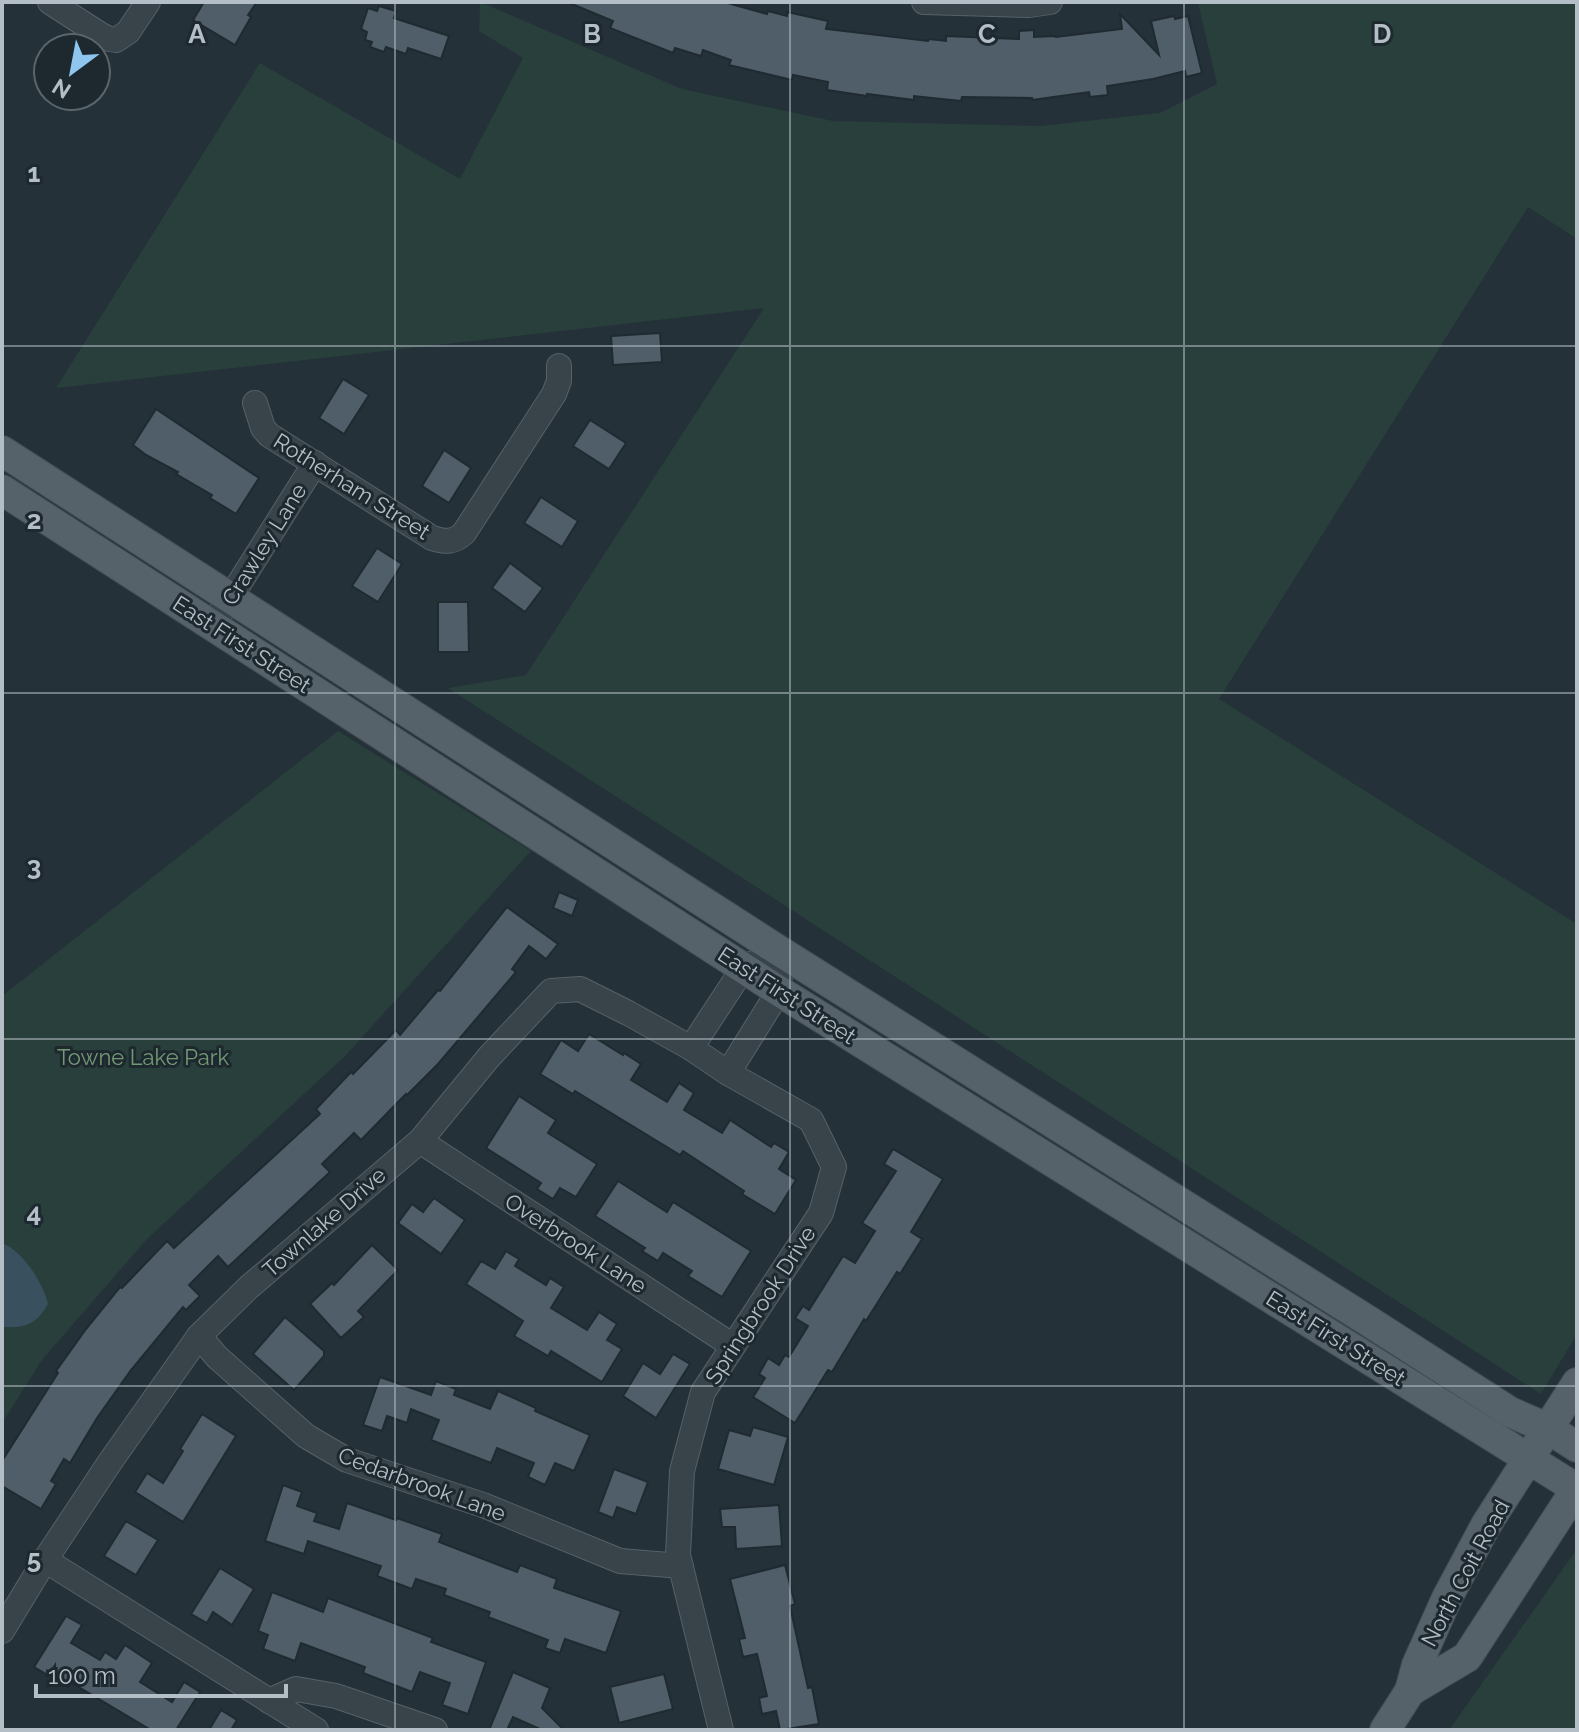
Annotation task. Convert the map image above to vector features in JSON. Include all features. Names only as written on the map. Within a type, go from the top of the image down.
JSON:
[{"type":"main road","name":"East First Street","points":[[2,451],[781,952],[1510,1412],[1549,1429],[1577,1447]]},
{"type":"main road","name":"East First Street","points":[[2,490],[779,991],[1577,1489]]},
{"type":"main road","name":"North Coit Road","points":[[1385,1730],[1410,1691],[1417,1665],[1447,1598],[1486,1525],[1577,1383]]},
{"type":"main road","name":"North Coit Road","points":[[1410,1691],[1467,1657],[1577,1489]]},
{"type":"street","points":[[50,2],[101,35],[116,40],[128,32],[148,2]]},
{"type":"street","points":[[924,2],[1029,5],[1050,2]]},
{"type":"street","name":"Rotherham Street","points":[[255,403],[263,428],[269,435],[432,538],[449,542],[464,533],[554,394],[559,381],[559,366]]},
{"type":"street","name":"Crawley Lane","points":[[213,625],[315,463]]},
{"type":"street","points":[[691,1048],[744,967],[781,952],[779,991],[728,1073]]},
{"type":"street","name":"Townlake Drive","points":[[2,1631],[110,1462],[199,1336],[249,1287],[420,1141],[489,1057],[551,991],[580,989],[691,1048],[728,1073]]},
{"type":"street","name":"Springbrook Drive","points":[[721,1730],[678,1555],[682,1471],[703,1392],[821,1213],[834,1167],[811,1120],[728,1073]]},
{"type":"street","name":"Overbrook Lane","points":[[420,1141],[733,1346]]},
{"type":"street","name":"Cedarbrook Lane","points":[[199,1336],[217,1357],[306,1436],[347,1460],[483,1505],[620,1561],[681,1566]]},
{"type":"street","points":[[45,1560],[316,1730]]},
{"type":"street","points":[[269,1701],[296,1689],[336,1696],[435,1730]]},
{"type":"green space","points":[[480,2],[682,89],[833,121],[1040,126],[1160,113],[1217,84],[1198,3],[1202,2],[1577,2],[1577,239],[1528,207],[1219,699],[1577,924],[1577,1334],[1541,1394],[448,688],[526,675],[764,308],[56,388],[260,63],[460,179],[523,58],[479,31]]},
{"type":"green space","name":"Towne Lake Park","points":[[338,731],[531,851],[344,1057],[147,1239],[42,1360],[2,1423],[2,996]]},
{"type":"green space","points":[[1577,1549],[1577,1730],[1449,1730]]},
{"type":"water","points":[[2,1243],[17,1253],[31,1269],[48,1304],[39,1317],[23,1326],[2,1327]]},
{"type":"building","points":[[204,2],[257,2],[235,45],[193,20]]},
{"type":"building","points":[[567,2],[724,2],[767,14],[768,11],[787,16],[787,12],[828,21],[826,29],[928,41],[946,41],[946,36],[1019,39],[1019,31],[1034,30],[1034,37],[1056,37],[1122,29],[1120,14],[1159,55],[1151,21],[1188,16],[1202,73],[1186,77],[1185,71],[1107,86],[1108,95],[1090,97],[1089,92],[1032,100],[962,97],[961,101],[914,96],[914,100],[867,96],[827,90],[828,82],[793,75],[792,80],[729,65],[731,60],[703,50],[701,56],[675,48],[673,53],[610,28],[613,21]]},
{"type":"building","points":[[379,6],[396,11],[394,18],[449,36],[441,59],[408,48],[406,54],[386,47],[384,52],[370,47],[372,42],[365,40],[367,32],[361,29],[368,8],[377,11]]},
{"type":"building","points":[[660,333],[662,362],[613,365],[611,336]]},
{"type":"building","points":[[343,379],[369,395],[344,434],[319,418]]},
{"type":"building","points":[[156,409],[259,478],[236,514],[210,498],[212,495],[176,474],[178,472],[133,445]]},
{"type":"building","points":[[590,420],[626,443],[609,469],[573,446]]},
{"type":"building","points":[[444,450],[471,468],[449,503],[422,486]]},
{"type":"building","points":[[541,497],[578,521],[562,547],[524,523]]},
{"type":"building","points":[[377,548],[402,564],[378,602],[352,586]]},
{"type":"building","points":[[510,563],[543,588],[525,612],[492,588]]},
{"type":"building","points":[[438,602],[468,602],[469,652],[438,652]]},
{"type":"building","points":[[559,892],[578,900],[572,916],[553,908]]},
{"type":"building","points":[[507,907],[558,944],[546,959],[529,946],[512,969],[516,972],[438,1064],[361,1140],[354,1133],[322,1164],[330,1172],[228,1267],[218,1256],[189,1285],[200,1296],[186,1310],[183,1307],[131,1370],[70,1463],[64,1459],[51,1481],[56,1484],[41,1509],[2,1486],[2,1461],[58,1373],[56,1371],[120,1287],[167,1241],[174,1248],[320,1114],[316,1109],[351,1072],[353,1074],[396,1030],[400,1035],[440,991]]},
{"type":"building","points":[[589,1034],[641,1064],[631,1080],[667,1102],[679,1083],[694,1093],[684,1110],[722,1133],[730,1120],[771,1147],[774,1143],[789,1152],[779,1169],[796,1180],[775,1214],[683,1151],[680,1155],[575,1091],[573,1094],[540,1074],[561,1040],[578,1051]]},
{"type":"building","points":[[519,1096],[556,1120],[548,1133],[597,1164],[576,1197],[560,1188],[553,1199],[537,1189],[541,1183],[486,1148]]},
{"type":"building","points":[[893,1149],[943,1179],[911,1232],[922,1239],[866,1321],[864,1319],[832,1372],[828,1370],[795,1423],[753,1397],[765,1378],[759,1374],[768,1358],[779,1365],[785,1355],[789,1357],[808,1326],[795,1318],[803,1306],[809,1310],[843,1256],[855,1263],[875,1231],[862,1223],[896,1171],[884,1164]]},
{"type":"building","points":[[618,1181],[667,1212],[673,1202],[751,1251],[722,1297],[688,1276],[692,1271],[663,1253],[658,1261],[642,1251],[645,1248],[595,1216]]},
{"type":"building","points":[[434,1198],[465,1220],[441,1254],[398,1223],[412,1204],[423,1212]]},
{"type":"building","points":[[372,1245],[398,1270],[358,1311],[364,1317],[341,1338],[310,1304],[332,1283],[334,1285]]},
{"type":"building","points":[[506,1251],[519,1259],[515,1266],[546,1285],[550,1278],[564,1287],[551,1308],[587,1330],[599,1312],[617,1324],[607,1340],[622,1349],[602,1382],[551,1351],[548,1356],[514,1336],[523,1321],[466,1284],[481,1261],[495,1269]]},
{"type":"building","points":[[285,1317],[324,1351],[324,1356],[294,1390],[253,1354]]},
{"type":"building","points":[[673,1354],[690,1364],[656,1418],[623,1396],[643,1363],[660,1374]]},
{"type":"building","points":[[380,1377],[431,1395],[436,1381],[456,1389],[454,1395],[490,1409],[498,1391],[590,1435],[574,1471],[555,1463],[545,1485],[528,1477],[534,1463],[497,1448],[491,1463],[431,1440],[439,1420],[411,1409],[407,1423],[387,1416],[382,1431],[363,1425]]},
{"type":"building","points":[[202,1414],[236,1436],[183,1522],[135,1492],[147,1473],[163,1483]]},
{"type":"building","points":[[753,1427],[788,1437],[774,1485],[718,1469],[729,1430],[750,1436]]},
{"type":"building","points":[[614,1469],[648,1482],[636,1514],[617,1507],[613,1518],[598,1512]]},
{"type":"building","points":[[283,1485],[302,1492],[297,1506],[317,1513],[314,1521],[339,1529],[347,1503],[442,1534],[439,1542],[517,1572],[520,1565],[557,1579],[554,1588],[621,1611],[606,1653],[565,1639],[560,1653],[545,1648],[548,1640],[488,1617],[490,1612],[444,1595],[446,1589],[416,1579],[412,1589],[377,1576],[381,1566],[308,1541],[304,1554],[265,1541]]},
{"type":"building","points":[[779,1505],[782,1546],[736,1549],[735,1527],[722,1527],[720,1509]]},
{"type":"building","points":[[126,1521],[158,1540],[136,1575],[104,1556]]},
{"type":"building","points":[[785,1565],[795,1604],[790,1606],[819,1724],[780,1730],[776,1711],[762,1714],[759,1698],[767,1696],[757,1654],[743,1657],[739,1639],[745,1638],[730,1579]]},
{"type":"building","points":[[220,1568],[254,1589],[232,1625],[213,1612],[207,1623],[191,1614]]},
{"type":"building","points":[[272,1592],[323,1612],[328,1598],[486,1662],[468,1714],[442,1705],[450,1683],[420,1672],[412,1692],[363,1673],[365,1667],[301,1643],[295,1661],[263,1649],[268,1635],[258,1631]]},
{"type":"building","points":[[66,1616],[82,1625],[71,1643],[100,1660],[105,1652],[116,1659],[125,1645],[152,1663],[140,1682],[172,1702],[184,1682],[200,1692],[176,1730],[151,1730],[70,1682],[68,1687],[34,1667]]},
{"type":"building","points":[[513,1672],[550,1688],[542,1708],[564,1730],[542,1730],[513,1717],[507,1730],[489,1730]]},
{"type":"building","points":[[664,1674],[673,1709],[619,1723],[610,1687]]},
{"type":"building","points":[[221,1710],[237,1720],[231,1730],[209,1730]]}]
